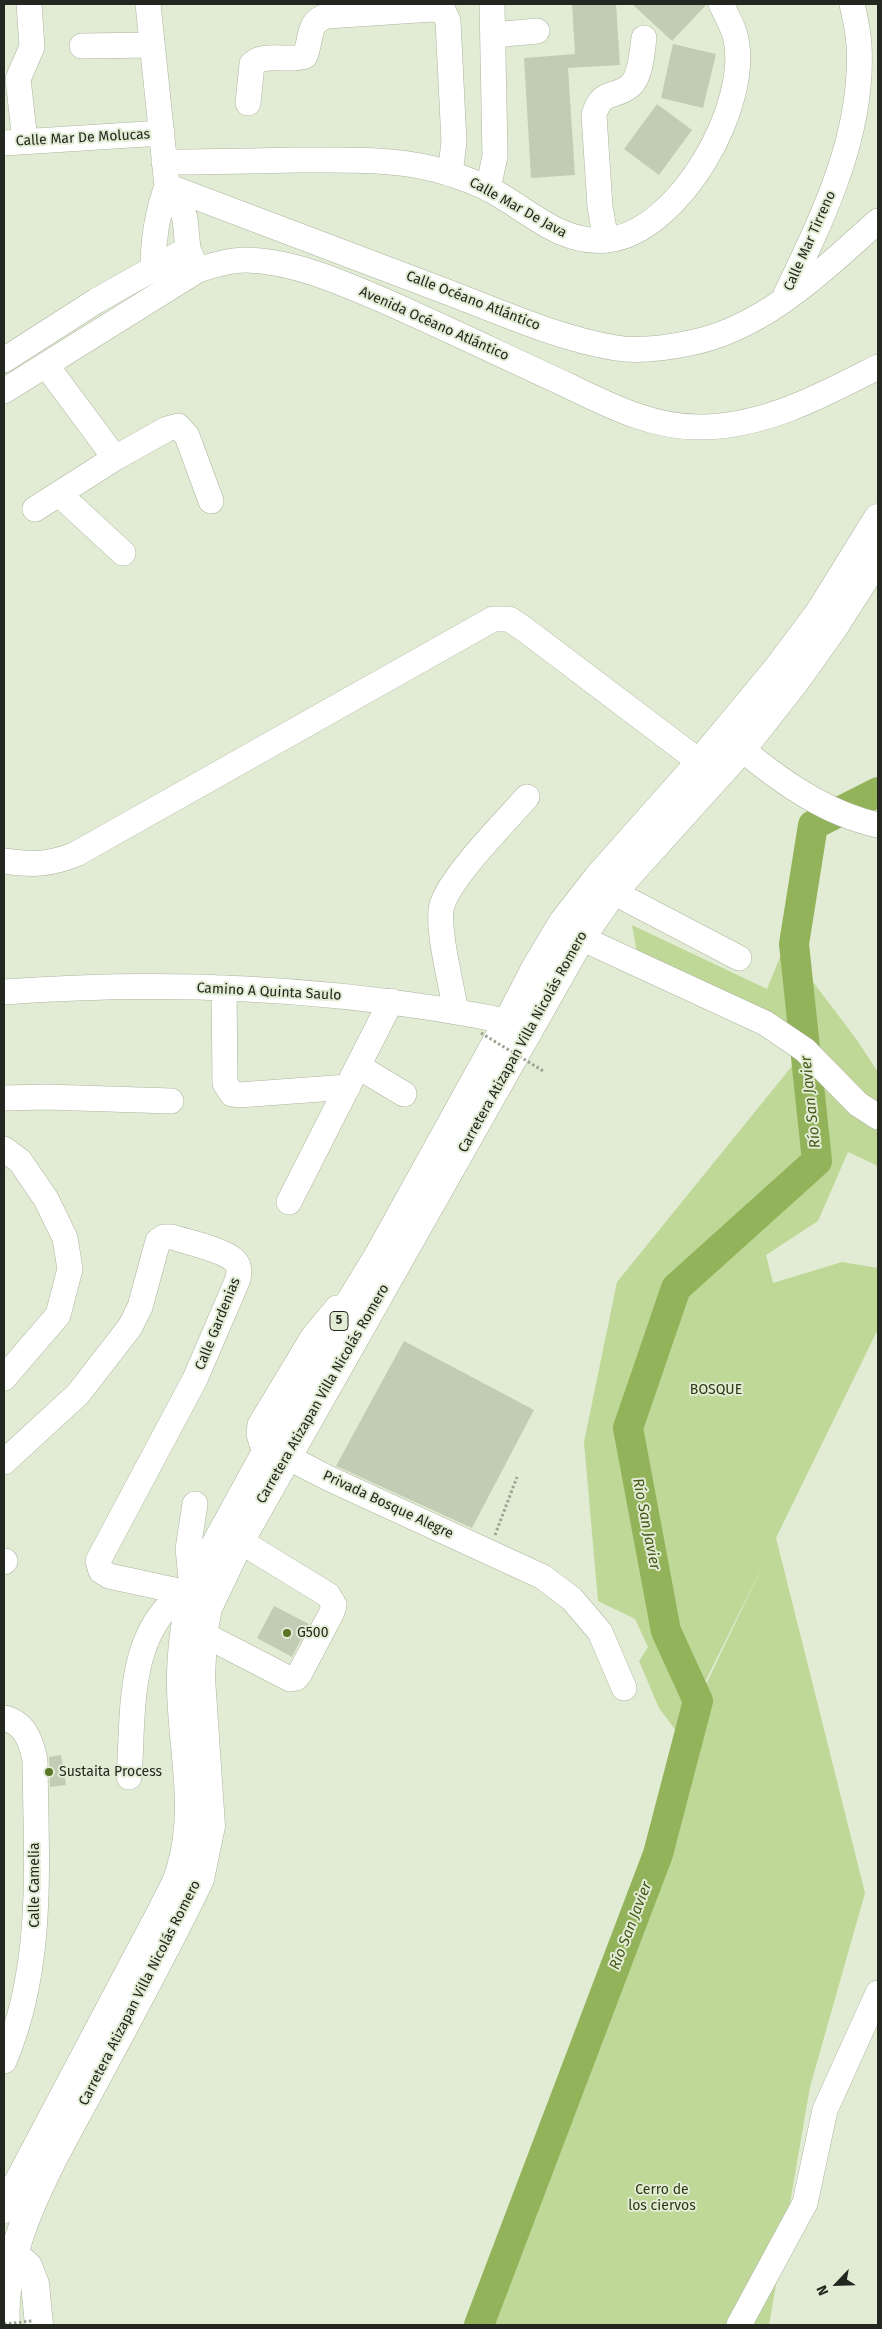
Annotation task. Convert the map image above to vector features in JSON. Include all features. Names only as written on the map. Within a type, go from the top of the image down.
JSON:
[{"type":"main road","name":"Carretera Atizapan Villa Nicolás Romero","points":[[4,2209],[161,1912],[180,1871],[189,1821],[189,1786],[180,1679],[187,1590],[277,1453],[521,1024],[546,974],[563,922],[598,877],[700,762],[778,669],[819,613],[878,518]]},
{"type":"main road","name":"Carretera Atizapan Villa Nicolás Romero","points":[[546,974],[581,938],[613,892],[742,748],[794,684],[834,627],[878,558]]},
{"type":"main road","name":"Carretera Atizapan Villa Nicolás Romero","points":[[20,2324],[4,2293],[8,2252],[38,2189],[200,1879],[211,1826],[201,1678],[203,1634],[208,1608],[240,1541],[277,1453],[334,1328],[521,1024]]},
{"type":"street","points":[[14,142],[11,75],[32,47],[29,4]]},
{"type":"street","points":[[148,4],[166,174],[153,240],[153,267]]},
{"type":"street","points":[[488,189],[495,156],[492,4]]},
{"type":"street","name":"Calle Mar De Java","points":[[166,174],[351,159],[399,162],[450,174],[488,189],[565,236],[586,240],[621,238],[657,217],[675,200],[698,172],[724,127],[732,101],[736,68],[735,36],[721,4]]},
{"type":"street","name":"Calle Mar Tirreno","points":[[783,301],[822,220],[837,180],[849,137],[857,89],[859,45],[852,4]]},
{"type":"street","points":[[248,103],[252,64],[263,58],[296,59],[305,56],[312,25],[318,18],[433,9],[444,12],[448,21],[454,142],[450,174]]},
{"type":"street","points":[[493,35],[537,31]]},
{"type":"street","points":[[606,240],[600,207],[594,115],[597,103],[606,96],[626,89],[633,83],[644,38]]},
{"type":"street","points":[[82,46],[151,45]]},
{"type":"street","name":"Calle Mar De Molucas","points":[[14,142],[162,133]]},
{"type":"street","points":[[166,174],[180,203],[193,260]]},
{"type":"street","name":"Calle Océano Atlántico","points":[[166,174],[545,328],[618,348],[656,349],[692,343],[726,332],[758,317],[783,301],[878,221]]},
{"type":"street","name":"Avenida Océano Atlántico","points":[[4,391],[46,364],[193,260]]},
{"type":"street","name":"Avenida Océano Atlántico","points":[[4,360],[153,267],[193,260],[219,263],[245,260],[275,264],[312,273],[450,329],[607,404],[643,418],[671,426],[704,428],[746,423],[784,412],[878,367]]},
{"type":"street","points":[[46,364],[115,458]]},
{"type":"street","points":[[35,509],[115,458],[167,429],[178,426],[187,436],[211,501]]},
{"type":"street","points":[[59,494],[123,553]]},
{"type":"street","points":[[4,861],[31,865],[46,864],[76,854],[493,619],[509,619],[524,629],[700,762]]},
{"type":"street","points":[[742,748],[773,775],[818,802],[839,812],[878,825]]},
{"type":"street","points":[[456,1012],[442,929],[442,906],[452,884],[527,797]]},
{"type":"street","points":[[613,892],[739,958]]},
{"type":"street","points":[[581,938],[765,1023],[805,1050],[858,1104],[878,1117]]},
{"type":"street","name":"Camino A Quinta Saulo","points":[[4,992],[107,988],[224,988],[392,1001],[521,1024]]},
{"type":"street","points":[[224,988],[225,1083],[227,1089],[232,1094],[239,1095],[353,1077],[404,1094]]},
{"type":"street","points":[[289,1202],[392,1001]]},
{"type":"street","points":[[4,1098],[47,1097],[171,1101]]},
{"type":"street","points":[[4,1149],[20,1161],[46,1199],[64,1238],[70,1268],[58,1315],[4,1378]]},
{"type":"street","name":"Calle Gardenias","points":[[4,1462],[78,1394],[130,1327],[140,1307],[158,1241],[164,1237],[172,1237],[227,1256],[235,1261],[239,1270],[238,1280],[203,1361],[174,1421],[102,1550],[98,1561],[101,1572],[109,1576],[187,1590]]},
{"type":"street","name":"Privada Bosque Alegre","points":[[277,1453],[543,1577],[572,1599],[600,1632],[624,1688]]},
{"type":"street","points":[[129,1777],[136,1668],[146,1638],[162,1613],[187,1590],[188,1549],[195,1504]]},
{"type":"street","points":[[203,1634],[290,1680],[300,1673],[332,1612],[334,1605],[328,1595],[240,1541]]},
{"type":"street","name":"Calle Camelia","points":[[4,1718],[20,1726],[31,1740],[35,1760],[36,1930],[30,1978],[16,2028],[4,2061]]},
{"type":"street","points":[[739,2325],[804,2203],[825,2110],[878,1993]]},
{"type":"path","points":[[481,1033],[545,1072]]},
{"type":"path","points":[[489,1553],[516,1477]]},
{"type":"green space","points":[[632,925],[767,989],[785,945],[857,1040],[878,1072],[878,1166],[848,1152],[818,1221],[766,1255],[773,1283],[842,1262],[878,1268],[878,1329],[776,1538],[865,1893],[810,2087],[769,2325],[479,2325],[658,1854],[698,1701],[765,1561],[697,1698],[682,1739],[659,1708],[639,1661],[648,1647],[635,1619],[598,1601],[584,1442],[617,1282],[805,1050],[640,970]]},
{"type":"building","points":[[572,4],[616,4],[620,65],[568,68],[575,175],[531,178],[524,58],[575,54]]},
{"type":"building","points":[[632,4],[707,4],[672,41]]},
{"type":"building","points":[[673,44],[716,54],[703,108],[661,98]]},
{"type":"building","points":[[657,104],[692,130],[659,175],[624,149]]},
{"type":"building","points":[[404,1341],[534,1410],[472,1528],[336,1466]]},
{"type":"building","name":"G500","points":[[274,1606],[309,1624],[292,1657],[257,1638]]},
{"type":"building","points":[[61,1755],[66,1785],[50,1787],[49,1757]]},
{"type":"waterway","name":"Río San Javier","points":[[479,2325],[658,1854],[698,1701],[666,1631],[628,1428],[676,1288],[817,1161],[794,944],[813,825],[878,792]]},
{"type":"place","name":"G500","points":[[287,1633]]},
{"type":"place","name":"Sustaita Process","points":[[49,1772]]},
{"type":"park label","name":"BOSQUE","points":[[716,1390]]},
{"type":"park label","name":"Cerro de los ciervos","points":[[662,2198]]}]
